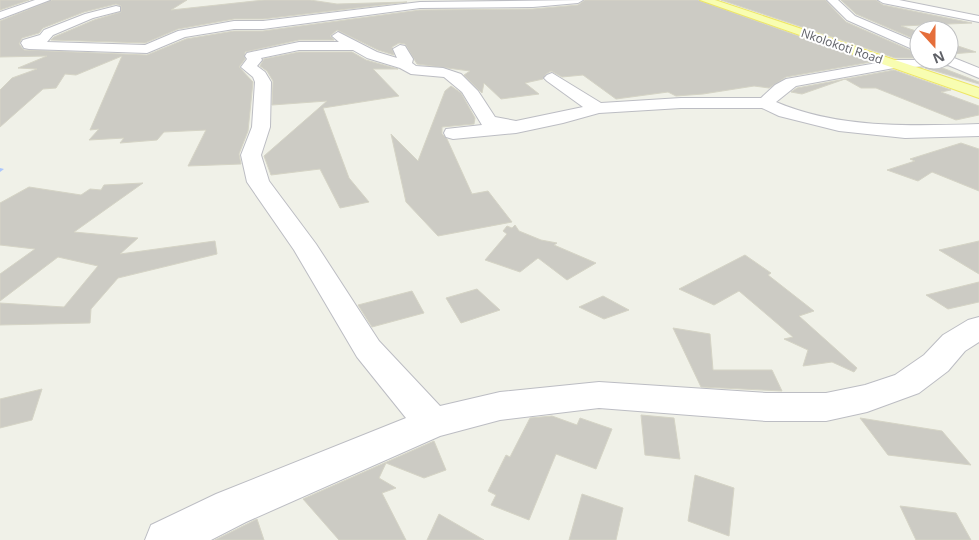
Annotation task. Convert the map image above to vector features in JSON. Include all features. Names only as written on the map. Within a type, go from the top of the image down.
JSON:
[{"type":"main road","name":"Nkolokoti Road","points":[[705,0],[979,93]]},
{"type":"street","points":[[0,16],[45,0]]},
{"type":"street","points":[[116,9],[89,16],[56,29],[48,33],[45,38],[28,42],[28,45],[147,49],[182,34],[234,25],[263,25],[420,5],[578,0]]},
{"type":"street","points":[[832,0],[851,18],[909,44]]},
{"type":"street","points":[[883,0],[979,19]]},
{"type":"street","points":[[432,423],[368,348],[307,250],[258,182],[251,155],[261,127],[263,82],[260,75],[248,67],[255,60],[252,56],[343,39],[372,55],[402,57],[413,72],[449,74],[475,95],[488,121],[516,127]]},
{"type":"street","points":[[765,103],[783,86],[792,82],[909,63]]},
{"type":"street","points":[[959,64],[979,73]]},
{"type":"street","points":[[552,78],[584,103]]},
{"type":"street","points":[[453,132],[516,127],[563,118],[584,103],[765,103],[785,112],[839,125],[904,132],[979,130]]},
{"type":"street","points":[[167,540],[231,508],[432,423],[500,406],[599,395],[766,407],[826,406],[867,398],[907,384],[936,363],[954,343],[979,327]]},
{"type":"building","points":[[0,0],[29,0],[0,10]]},
{"type":"building","points":[[52,0],[187,0],[171,10],[264,0],[310,0],[337,4],[407,2],[263,19],[234,19],[178,29],[145,43],[51,40],[94,20],[121,12],[121,6],[116,4],[84,12],[43,28],[39,33],[22,38],[19,44],[24,50],[147,55],[186,39],[234,31],[263,31],[420,10],[533,9],[578,5],[585,0],[698,0],[871,62],[786,77],[769,88],[754,86],[676,96],[668,92],[616,99],[583,75],[562,77],[551,71],[543,79],[525,83],[539,94],[501,99],[484,83],[482,93],[464,75],[470,71],[417,64],[405,44],[399,43],[392,47],[394,55],[378,50],[337,30],[330,36],[334,40],[299,40],[245,52],[245,59],[239,67],[253,82],[248,131],[239,154],[241,164],[188,166],[206,130],[164,132],[157,140],[120,143],[124,138],[89,140],[99,129],[90,130],[122,56],[76,75],[65,74],[56,88],[43,89],[0,127],[0,90],[12,78],[37,69],[18,68],[47,56],[0,57],[0,21]]},
{"type":"building","points":[[721,0],[825,0],[846,22],[909,50],[909,58],[895,58]]},
{"type":"building","points":[[841,0],[876,0],[883,5],[957,20],[909,20],[909,26],[901,26],[909,29],[909,37],[856,14]]},
{"type":"building","points":[[959,20],[972,23],[959,24]]},
{"type":"building","points":[[959,46],[976,52],[959,53]]},
{"type":"building","points":[[299,52],[352,52],[366,60],[398,69],[373,69],[399,96],[323,108],[349,178],[369,202],[340,208],[320,169],[271,175],[264,156],[327,101],[272,105],[273,81],[267,71],[260,66],[264,59]]},
{"type":"building","points":[[894,70],[951,90],[941,92],[979,106],[979,115],[956,120],[876,88],[861,88],[845,79]]},
{"type":"building","points":[[932,70],[948,70],[979,82],[979,84]]},
{"type":"building","points":[[844,79],[802,94],[791,92],[797,88]]},
{"type":"building","points":[[451,86],[461,93],[475,118],[474,124],[442,127],[442,134],[447,139],[472,194],[488,191],[512,222],[438,236],[406,202],[391,134],[418,161],[445,91]]},
{"type":"building","points":[[961,143],[979,149],[979,191],[932,172],[918,181],[887,170],[915,161],[910,159]]},
{"type":"building","points":[[143,183],[74,232],[138,238],[120,254],[215,241],[217,254],[118,278],[91,309],[90,323],[0,325],[0,303],[64,307],[98,266],[58,257],[0,301],[0,274],[35,249],[0,245],[0,203],[29,187],[81,195],[90,189],[101,190],[104,185]]},
{"type":"building","points":[[515,225],[519,231],[541,240],[557,243],[554,245],[596,263],[567,280],[538,258],[520,272],[485,260],[507,234],[503,231],[507,226],[512,228]]},
{"type":"building","points":[[979,241],[979,274],[939,250]]},
{"type":"building","points":[[745,255],[771,273],[768,275],[814,311],[799,316],[857,368],[854,372],[832,362],[803,366],[808,350],[784,339],[793,337],[739,291],[714,305],[679,289]]},
{"type":"building","points":[[979,282],[979,302],[948,309],[926,295]]},
{"type":"building","points":[[477,289],[500,310],[461,323],[446,298]]},
{"type":"building","points":[[412,291],[424,313],[372,327],[358,305]]},
{"type":"building","points":[[603,296],[629,310],[604,319],[579,307]]},
{"type":"building","points":[[673,328],[710,334],[713,370],[772,370],[782,391],[701,387]]},
{"type":"building","points":[[42,389],[32,420],[0,428],[0,399]]},
{"type":"building","points":[[641,415],[674,418],[680,459],[645,455]]},
{"type":"building","points":[[552,416],[577,425],[580,418],[612,429],[596,469],[556,454],[529,520],[491,505],[496,495],[488,491],[506,455],[510,457],[530,418]]},
{"type":"building","points":[[860,418],[942,431],[971,465],[888,455]]},
{"type":"building","points":[[434,441],[446,470],[424,478],[386,463],[379,478],[396,488],[382,493],[406,540],[339,540],[303,499]]},
{"type":"building","points":[[695,475],[734,488],[729,536],[688,521]]},
{"type":"building","points":[[582,494],[623,508],[616,540],[569,540]]},
{"type":"building","points":[[900,506],[956,513],[971,540],[916,540]]},
{"type":"building","points":[[439,514],[484,540],[427,540]]},
{"type":"building","points":[[257,519],[264,540],[215,540]]}]
